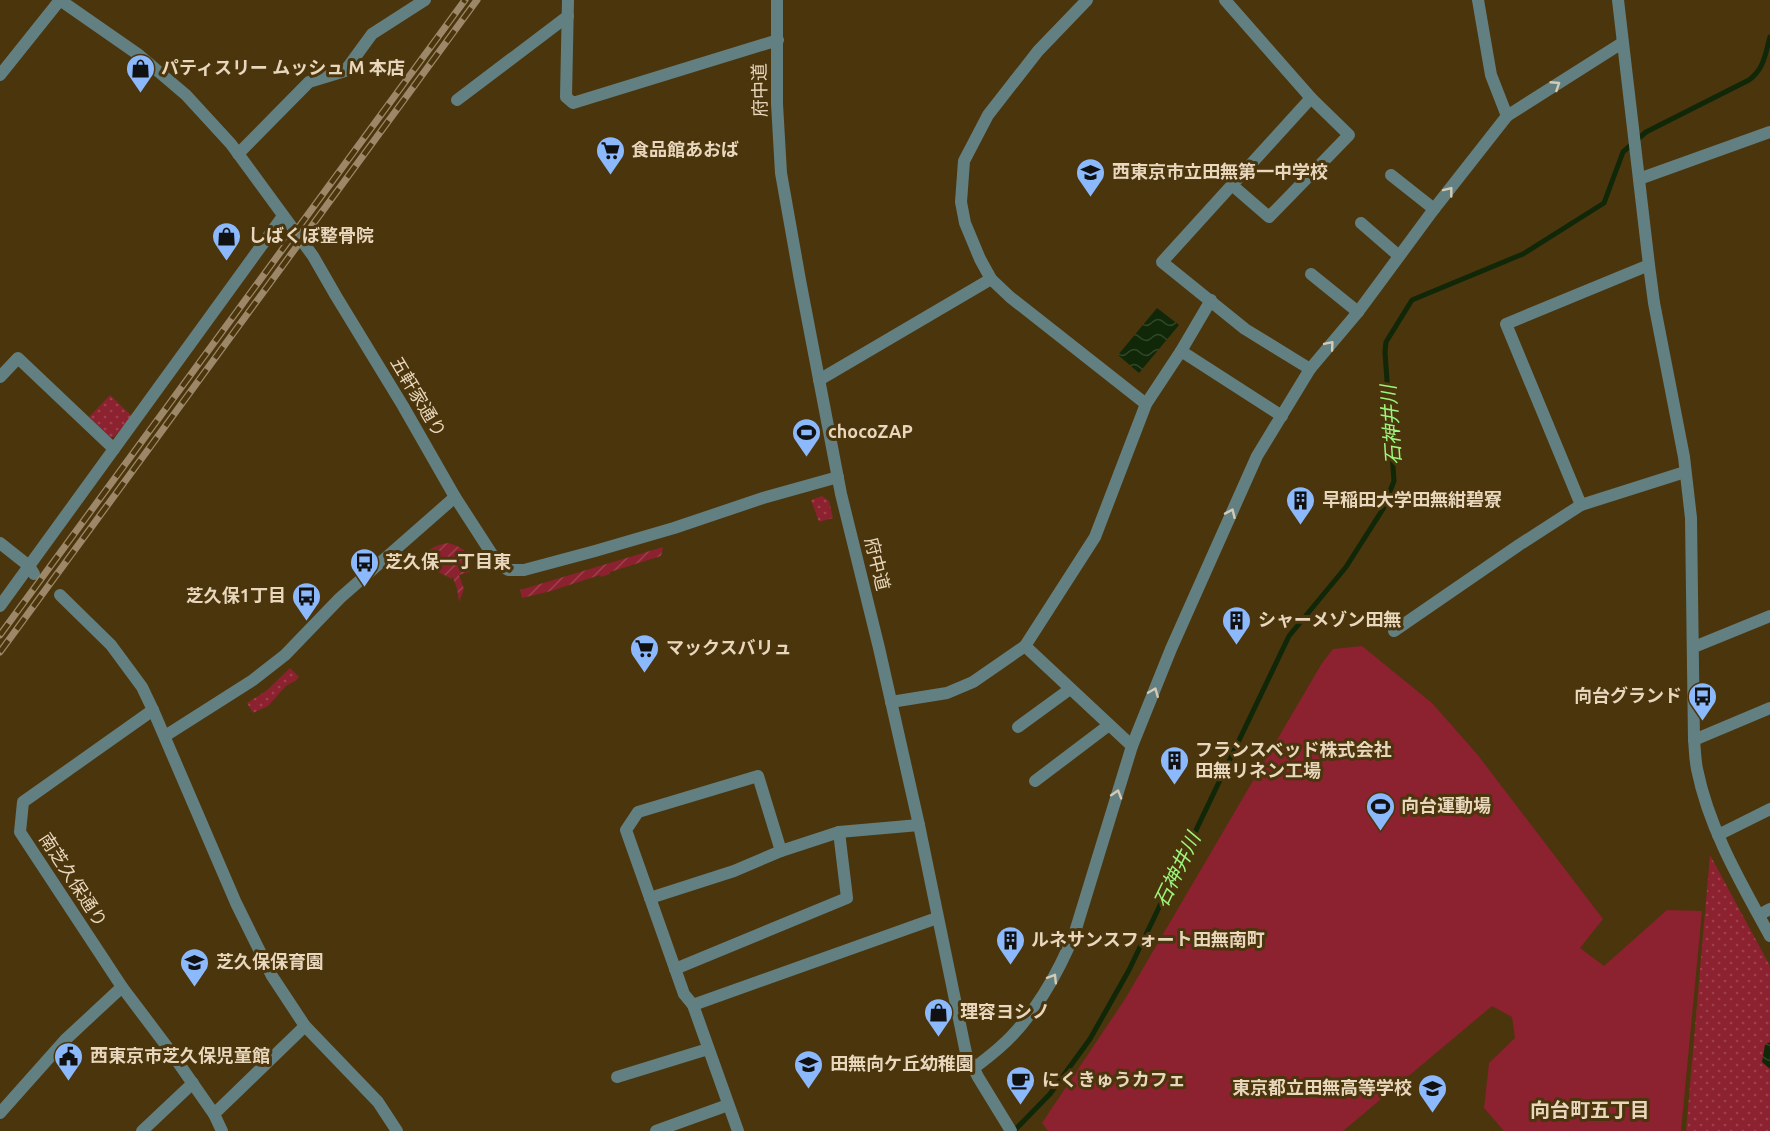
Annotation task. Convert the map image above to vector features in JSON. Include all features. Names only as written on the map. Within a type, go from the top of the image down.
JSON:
[{"type":"street","points":[[0,75],[60,0]]},
{"type":"street","name":"五軒家通り","points":[[60,0],[139,55],[186,95],[238,154],[313,256],[455,497],[497,562],[508,570],[524,570],[644,537],[763,498],[838,477]]},
{"type":"street","points":[[238,154],[309,82],[345,71],[372,34],[425,0]]},
{"type":"street","points":[[568,0],[566,97],[573,103],[778,40]]},
{"type":"street","name":"府中道","points":[[777,0],[777,105],[782,173],[838,477],[919,825],[966,1053],[1008,1126]]},
{"type":"street","points":[[1087,0],[1038,51],[987,115],[964,161],[961,202],[965,223],[991,279],[1010,297],[1146,404]]},
{"type":"street","points":[[1225,0],[1311,98],[1349,135],[1269,217],[1232,185]]},
{"type":"street","points":[[1478,0],[1491,75],[1507,116]]},
{"type":"street","points":[[1618,0],[1654,303],[1684,458],[1691,518],[1694,741],[1697,768],[1718,835],[1729,859],[1764,912],[1770,936]]},
{"type":"street","points":[[457,100],[568,16]]},
{"type":"street","points":[[974,1068],[1000,1047],[1023,1023],[1065,958],[1075,932],[1131,746],[1171,649],[1257,456],[1310,369],[1358,312],[1434,209],[1507,116],[1622,43]]},
{"type":"street","points":[[1310,369],[1245,329],[1162,262],[1311,98]]},
{"type":"street","points":[[1639,179],[1770,132]]},
{"type":"street","points":[[1390,176],[1434,209]]},
{"type":"street","points":[[0,606],[32,570],[114,449],[283,216]]},
{"type":"street","points":[[1361,224],[1399,256]]},
{"type":"street","points":[[1581,506],[1506,324],[1649,265]]},
{"type":"street","points":[[1311,274],[1358,312]]},
{"type":"street","points":[[819,380],[991,279]]},
{"type":"street","points":[[891,702],[947,693],[973,682],[1025,646],[1095,537],[1146,404],[1211,300]]},
{"type":"street","points":[[1181,351],[1282,416]]},
{"type":"street","points":[[0,377],[18,358],[114,449]]},
{"type":"street","points":[[1394,631],[1519,545],[1581,506],[1685,472]]},
{"type":"street","points":[[165,736],[253,680],[285,655],[340,598],[455,497]]},
{"type":"street","points":[[0,543],[32,570]]},
{"type":"street","points":[[60,595],[111,645],[142,687],[236,903],[272,976],[305,1026],[378,1102],[397,1131]]},
{"type":"street","points":[[1694,647],[1770,616]]},
{"type":"street","points":[[1025,646],[1131,746]]},
{"type":"street","points":[[1018,727],[1070,689]]},
{"type":"street","points":[[1694,741],[1770,708]]},
{"type":"street","name":"南芝久保通り","points":[[153,710],[23,802],[20,832],[122,987],[214,1114],[222,1131]]},
{"type":"street","points":[[1035,781],[1109,725]]},
{"type":"street","points":[[738,1131],[693,1005],[684,994],[626,830],[638,812],[758,776],[781,851]]},
{"type":"street","points":[[1718,835],[1770,809]]},
{"type":"street","points":[[650,898],[735,871],[781,851],[839,832],[919,825]]},
{"type":"street","points":[[675,969],[847,898],[839,832]]},
{"type":"street","points":[[693,1005],[937,918]]},
{"type":"street","points":[[0,1113],[65,1040],[122,987]]},
{"type":"street","points":[[214,1114],[305,1026]]},
{"type":"street","points":[[617,1077],[708,1049]]},
{"type":"street","points":[[142,1131],[193,1083]]},
{"type":"street","points":[[656,1131],[728,1105]]},
{"type":"shaded area","points":[[110,395],[132,416],[114,437],[109,437],[89,417]]},
{"type":"shaded area","points":[[822,496],[829,501],[833,518],[819,522],[811,500]]},
{"type":"shaded area","points":[[448,543],[467,553],[470,562],[469,574],[469,572],[459,575],[464,589],[459,602],[452,576],[452,579],[419,562],[431,549]]},
{"type":"shaded area","points":[[663,547],[661,556],[601,577],[600,575],[522,598],[520,590]]},
{"type":"shaded area","name":"向台運動場","points":[[1362,646],[1432,703],[1477,754],[1603,919],[1580,948],[1604,966],[1667,910],[1702,911],[1681,1131],[1504,1131],[1484,1108],[1489,1063],[1515,1038],[1512,1017],[1492,1006],[1343,1131],[1048,1131],[1042,1123],[1125,999],[1322,663],[1333,649]]},
{"type":"shaded area","points":[[290,668],[299,677],[286,686],[268,706],[253,713],[247,703],[266,691]]},
{"type":"shaded area","points":[[1710,855],[1770,966],[1770,1131],[1686,1131]]},
{"type":"water","points":[[1157,308],[1179,325],[1139,373],[1118,355]]},
{"type":"water","points":[[1770,1042],[1770,1069],[1762,1062],[1765,1045]]},
{"type":"waterway","name":"石神井川","points":[[1014,1131],[1050,1094],[1090,1039],[1129,970],[1289,636],[1346,567],[1383,509],[1394,481],[1386,342],[1412,300],[1523,254],[1604,203],[1623,152],[1646,132],[1749,80],[1761,66],[1770,37]]},
{"type":"railway","points":[[0,635],[465,0]]},
{"type":"railway","points":[[0,652],[477,0]]},
{"type":"place","name":"パティスリー ムッシュ M 本店","points":[[140,94]]},
{"type":"place","name":"食品館あおば","points":[[610,176]]},
{"type":"place","name":"西東京市立田無第一中学校","points":[[1091,198]]},
{"type":"place","name":"しばくぼ整骨院","points":[[227,262]]},
{"type":"place","name":"chocoZAP","points":[[807,458]]},
{"type":"place","name":"早稲田大学田無紺碧寮","points":[[1301,526]]},
{"type":"place","name":"芝久保一丁目東","points":[[364,588]]},
{"type":"place","name":"芝久保1丁目","points":[[307,622]]},
{"type":"place","name":"シャーメゾン田無","points":[[1237,646]]},
{"type":"place","name":"マックスバリュ","points":[[645,674]]},
{"type":"place","name":"向台グランド","points":[[1703,722]]},
{"type":"place","name":"フランスベッド株式会社 田無リネン工場","points":[[1174,786]]},
{"type":"place","name":"向台運動場","points":[[1380,832]]},
{"type":"place","name":"ルネサンスフォート田無南町","points":[[1010,966]]},
{"type":"place","name":"芝久保保育園","points":[[195,988]]},
{"type":"place","name":"理容ヨシノ","points":[[939,1038]]},
{"type":"place","name":"西東京市芝久保児童館","points":[[69,1082]]},
{"type":"place","name":"田無向ケ丘幼稚園","points":[[809,1090]]},
{"type":"place","name":"にくきゅうカフェ","points":[[1021,1106]]},
{"type":"place","name":"東京都立田無高等学校","points":[[1433,1114]]},
{"type":"district","name":"向台町五丁目","points":[[1590,1110]]}]
